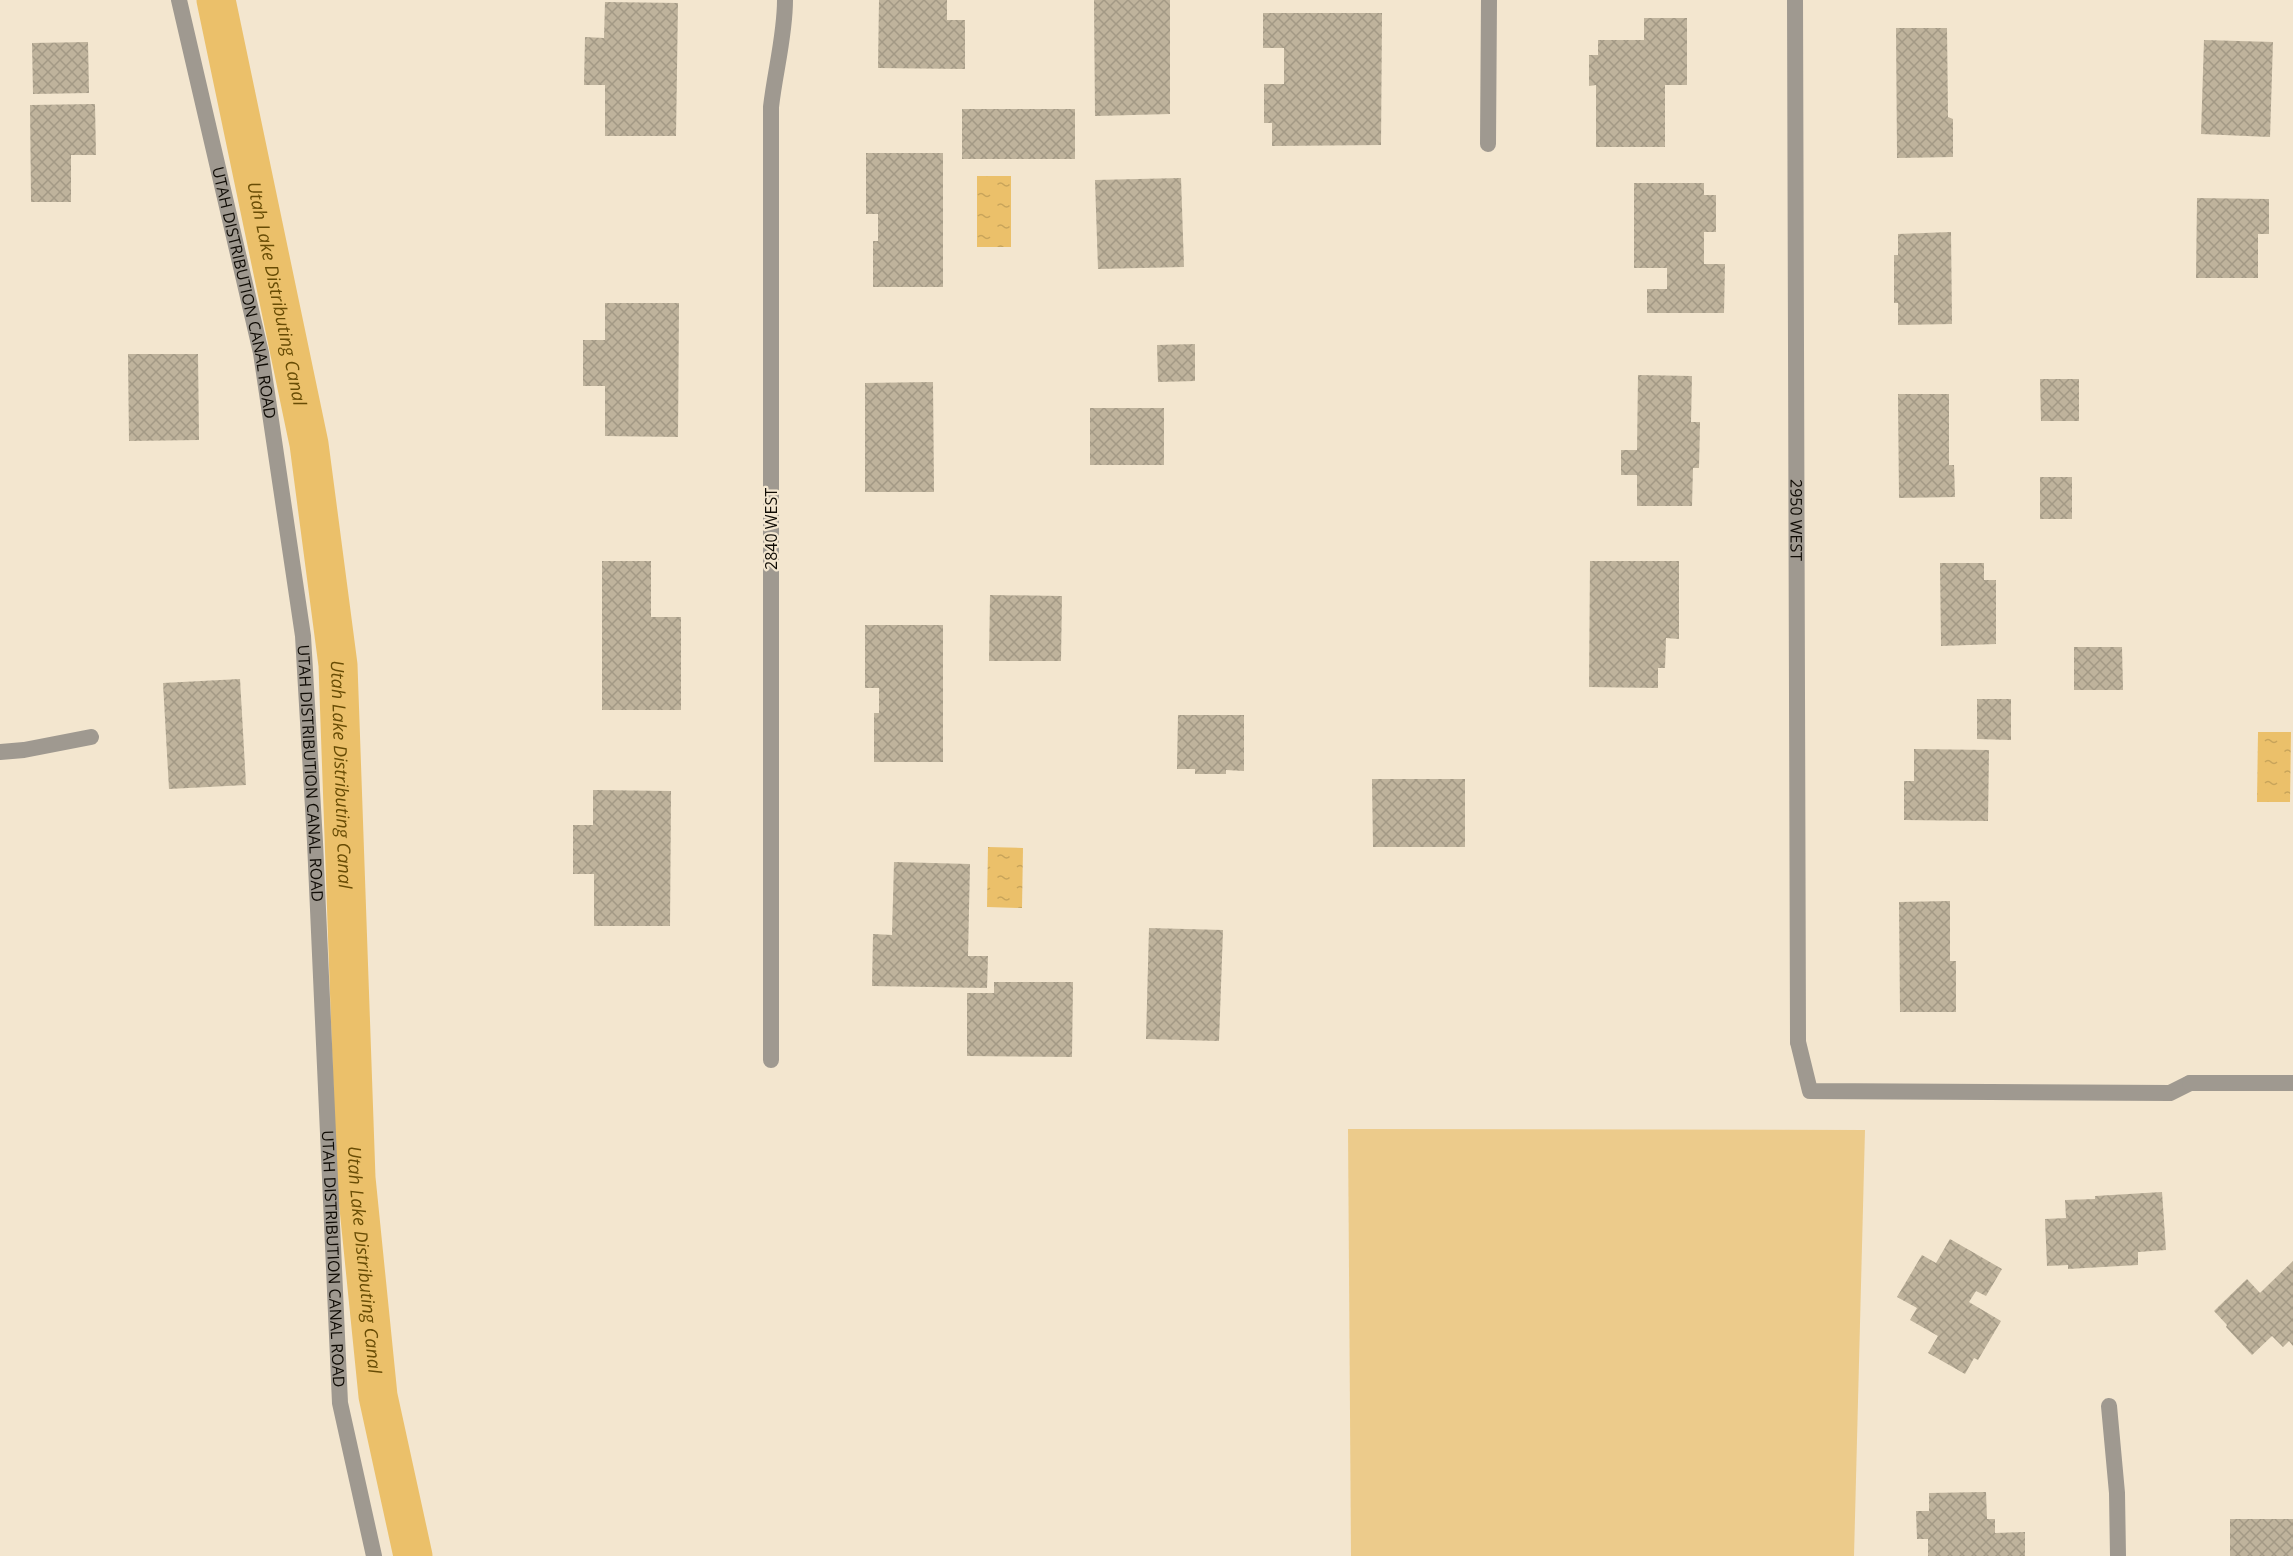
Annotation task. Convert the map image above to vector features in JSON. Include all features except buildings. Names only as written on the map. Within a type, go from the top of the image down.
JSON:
[{"type":"street","name":"UTAH DISTRIBUTION CANAL ROAD","points":[[178,0],[261,353],[303,636],[315,842],[340,1403],[374,1556]]},
{"type":"street","name":"2840 WEST","points":[[771,1060],[771,107],[782,41],[785,0]]},
{"type":"street","points":[[1488,144],[1489,0]]},
{"type":"street","name":"2950 WEST","points":[[1795,0],[1798,1042],[1810,1091],[2170,1093],[2190,1083],[2293,1083]]},
{"type":"street","points":[[0,752],[24,750],[91,737]]},
{"type":"street","points":[[2109,1406],[2117,1493],[2118,1556]]},
{"type":"shaded area","points":[[1348,1129],[1865,1130],[1854,1556],[1351,1556]]},
{"type":"water","points":[[977,176],[1011,176],[1011,247],[977,247]]},
{"type":"water","points":[[2258,732],[2291,732],[2290,802],[2257,802]]},
{"type":"water","points":[[988,847],[1023,848],[1022,908],[987,907]]},
{"type":"waterway","name":"Utah Lake Distributing Canal","points":[[216,0],[309,444],[338,665],[356,1178],[378,1396],[413,1556]]}]
